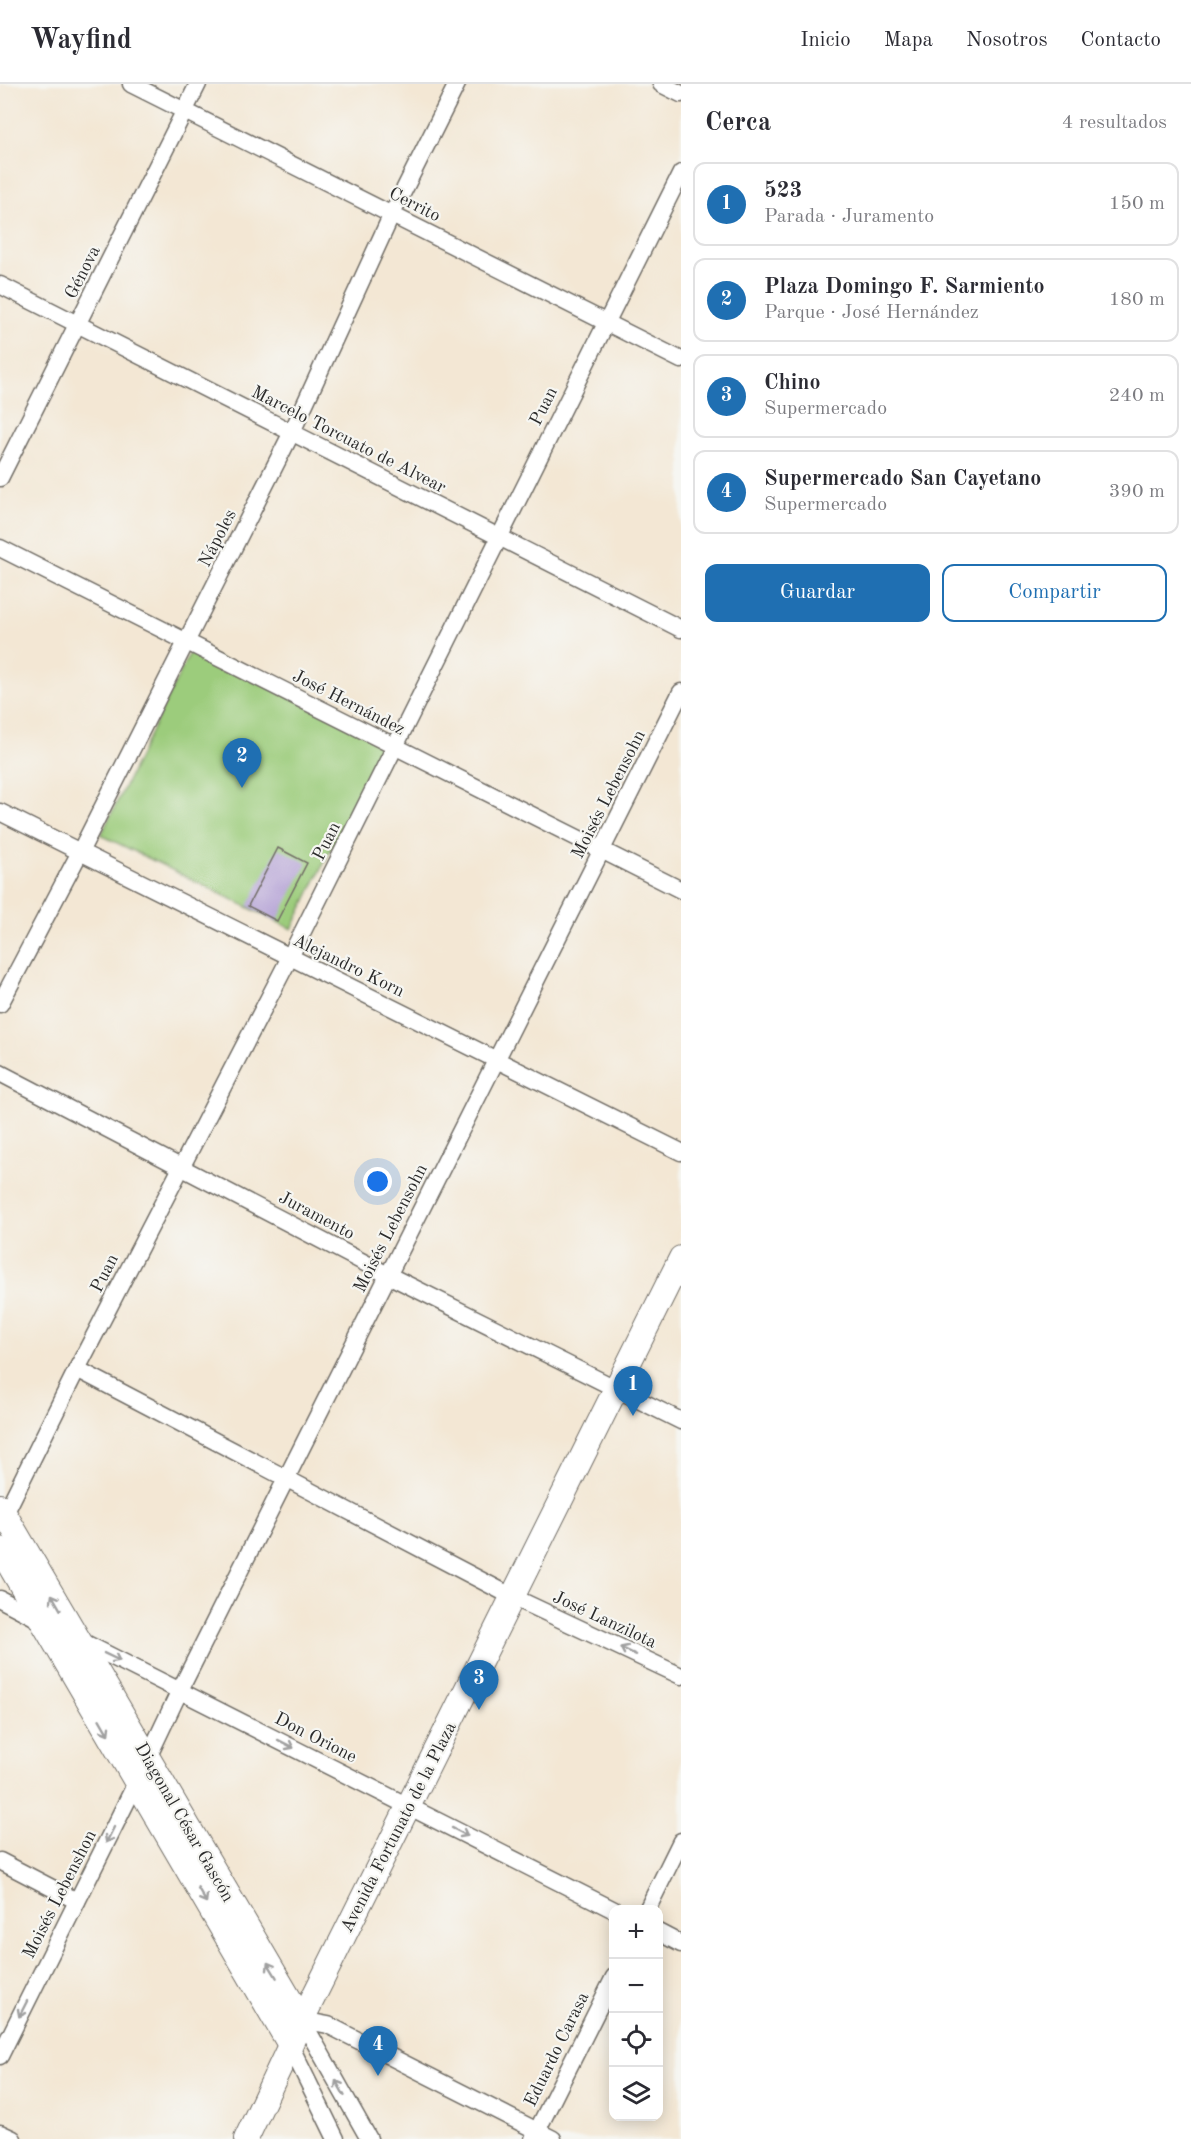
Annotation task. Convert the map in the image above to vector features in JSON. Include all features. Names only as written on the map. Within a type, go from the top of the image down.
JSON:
[{"type":"street","name":"Cerrito","points":[[131,84],[681,360]]},
{"type":"street","name":"Génova","points":[[0,478],[198,84]]},
{"type":"street","name":"Nápoles","points":[[0,1004],[80,852],[292,432],[392,214],[457,84]]},
{"type":"street","points":[[661,84],[681,94]]},
{"type":"street","name":"Puan","points":[[2,1514],[290,957],[681,173]]},
{"type":"street","name":"Marcelo Torcuato de Alvear","points":[[0,285],[681,629]]},
{"type":"street","name":"José Hernández","points":[[0,549],[681,890]]},
{"type":"street","name":"Moisés Lebensohn","points":[[136,1783],[180,1690],[681,692]]},
{"type":"street","name":"Alejandro Korn","points":[[0,812],[681,1152]]},
{"type":"street","name":"Juramento","points":[[0,1073],[388,1275],[681,1420]]},
{"type":"street","name":"Avenida Fortunato de la Plaza","points":[[246,2139],[302,2020],[681,1258]]},
{"type":"street","name":"José Lanzilota","points":[[77,1369],[513,1597],[681,1676]]},
{"type":"street","name":"Diagonal César Gascón","points":[[2,1514],[302,2020],[369,2139]]},
{"type":"street","name":"Diagonal César Gascón","points":[[0,1549],[290,2045],[336,2139]]},
{"type":"street","name":"Don Orione","points":[[0,1599],[609,1907]]},
{"type":"street","name":"Moisés Lebenshon","points":[[0,2056],[136,1783]]},
{"type":"street","points":[[650,1905],[681,1842]]},
{"type":"street","points":[[0,1861],[77,1901]]},
{"type":"street","points":[[663,1935],[681,1944]]},
{"type":"street","name":"Eduardo Carasa","points":[[535,2135],[609,1987]]},
{"type":"street","points":[[302,2020],[328,2025],[535,2135],[553,2139]]},
{"type":"street","points":[[0,2133],[13,2139]]},
{"type":"green space","points":[[193,646],[384,740],[292,929],[101,835]]},
{"type":"building","points":[[278,848],[307,863],[277,921],[248,906]]},
{"type":"place","name":"Plaza Domingo F. Sarmiento","points":[[242,788]]},
{"type":"place","name":"523","points":[[633,1416]]},
{"type":"place","name":"Chino","points":[[479,1710]]},
{"type":"place","name":"Supermercado San Cayetano","points":[[378,2076]]}]
